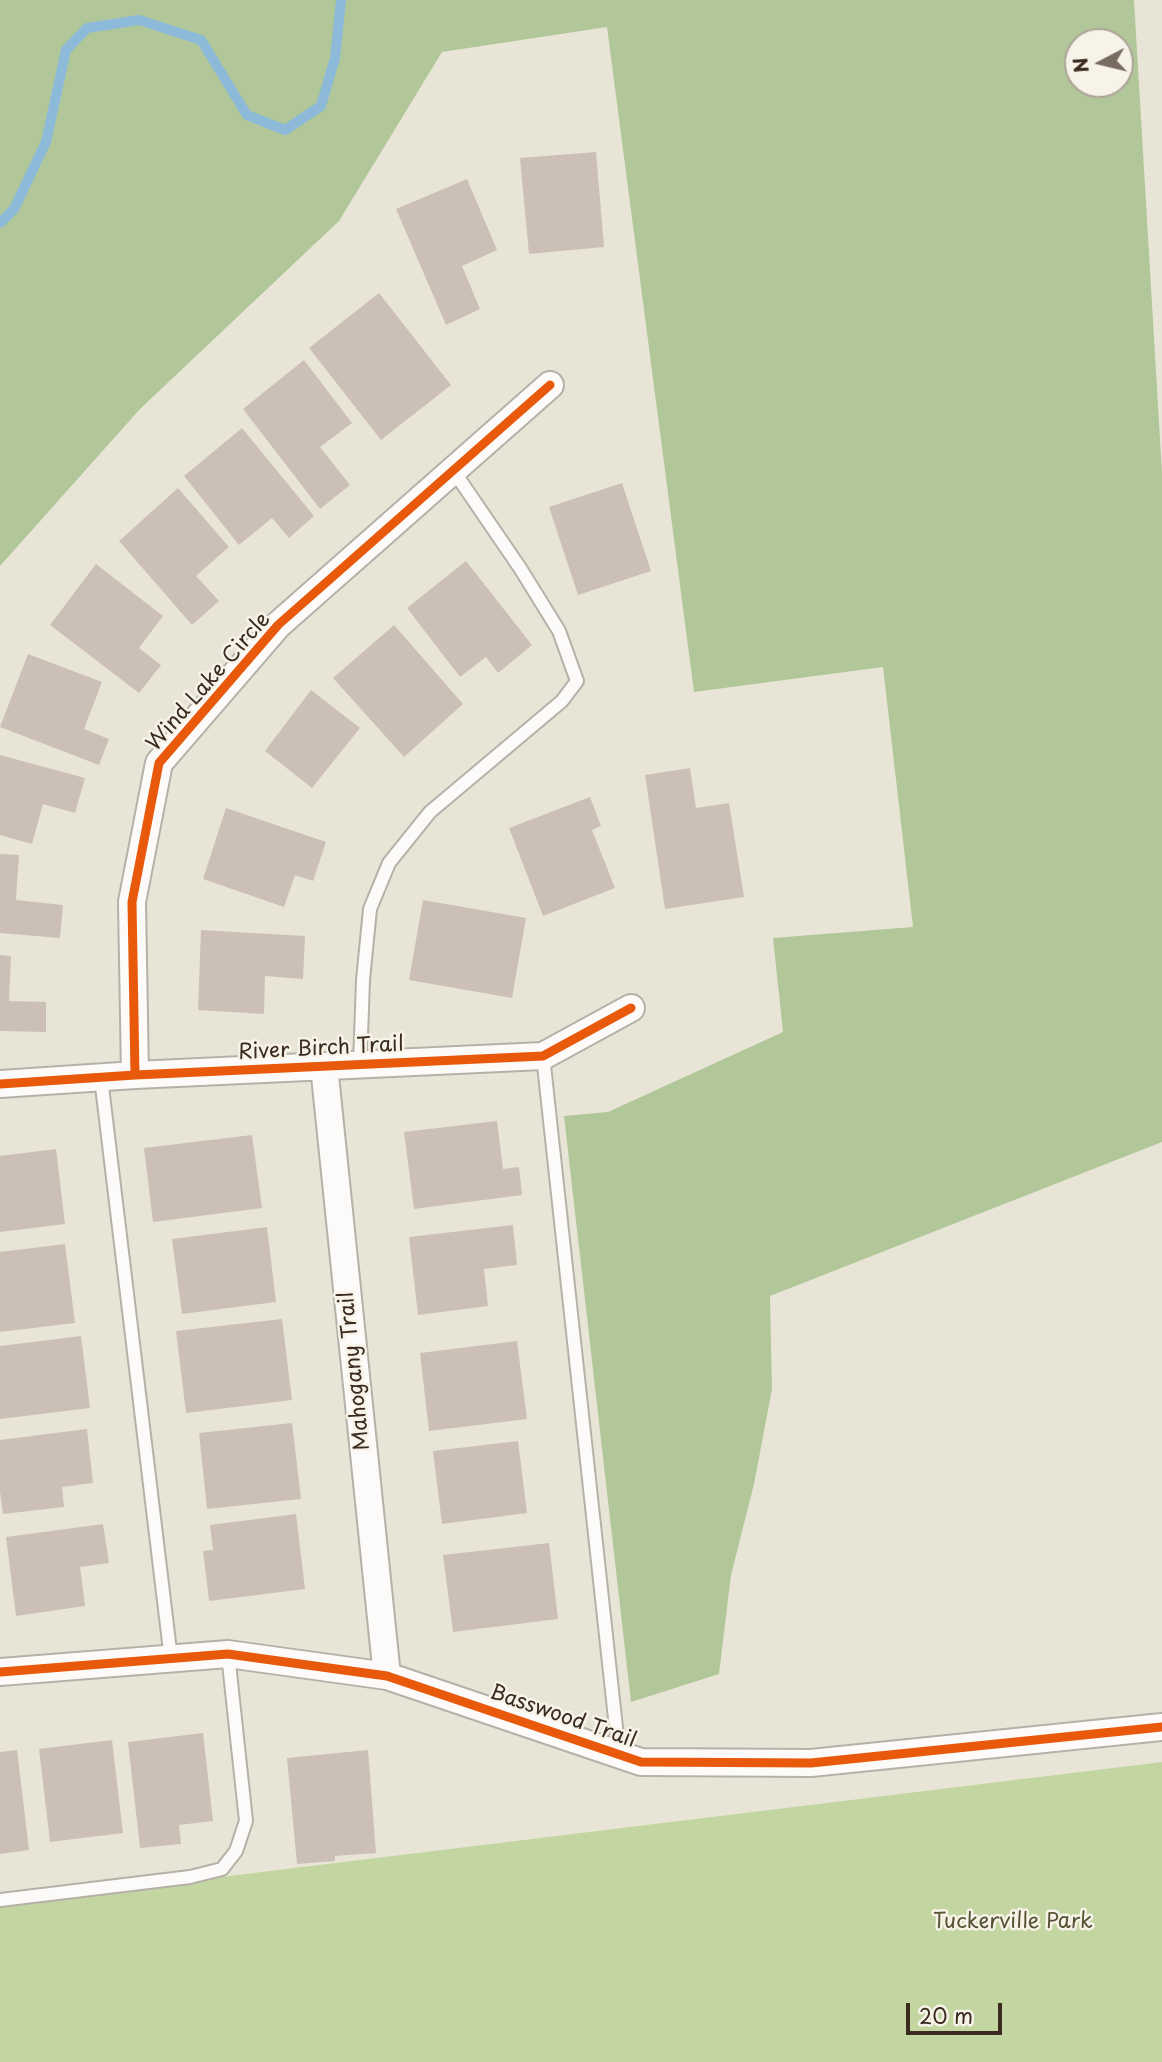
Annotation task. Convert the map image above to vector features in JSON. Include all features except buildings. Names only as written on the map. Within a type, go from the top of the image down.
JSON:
[{"type":"street","name":"Wind Lake Circle","points":[[135,1075],[132,902],[159,763],[278,625],[550,385]]},
{"type":"street","name":"River Birch Trail","points":[[0,1084],[543,1056],[631,1008]]},
{"type":"street","name":"Mahogany Trail","points":[[324,1066],[387,1676]]},
{"type":"street","name":"Basswood Trail","points":[[0,1672],[228,1654],[387,1676],[642,1762],[811,1763],[1162,1727]]},
{"type":"lane","points":[[360,1064],[363,980],[370,909],[389,863],[430,812],[562,701],[577,681],[559,631],[453,470]]},
{"type":"lane","points":[[543,1056],[620,1755]]},
{"type":"lane","points":[[101,1078],[170,1659]]},
{"type":"lane","points":[[0,1900],[190,1877],[222,1868],[236,1851],[246,1821],[228,1654]]},
{"type":"green space","points":[[0,0],[1134,0],[1162,473],[1162,1142],[770,1296],[772,1389],[754,1484],[731,1575],[719,1674],[631,1702],[564,1116],[608,1112],[783,1032],[773,938],[913,927],[883,667],[694,692],[607,27],[442,52],[339,221],[140,409],[0,566]]},
{"type":"green space","name":"Tuckerville Park","points":[[1162,1762],[1162,2062],[0,2062],[0,1904]]},
{"type":"waterway","points":[[0,223],[14,209],[46,142],[66,50],[87,28],[139,20],[201,40],[247,115],[285,130],[321,106],[335,58],[341,0]]},
{"type":"cycle path","points":[[135,1075],[132,902],[159,763],[278,625],[550,385]]},
{"type":"cycle path","points":[[0,1084],[543,1056],[631,1008]]},
{"type":"cycle path","points":[[0,1672],[228,1654],[387,1676],[641,1762],[811,1763],[1162,1727]]}]
